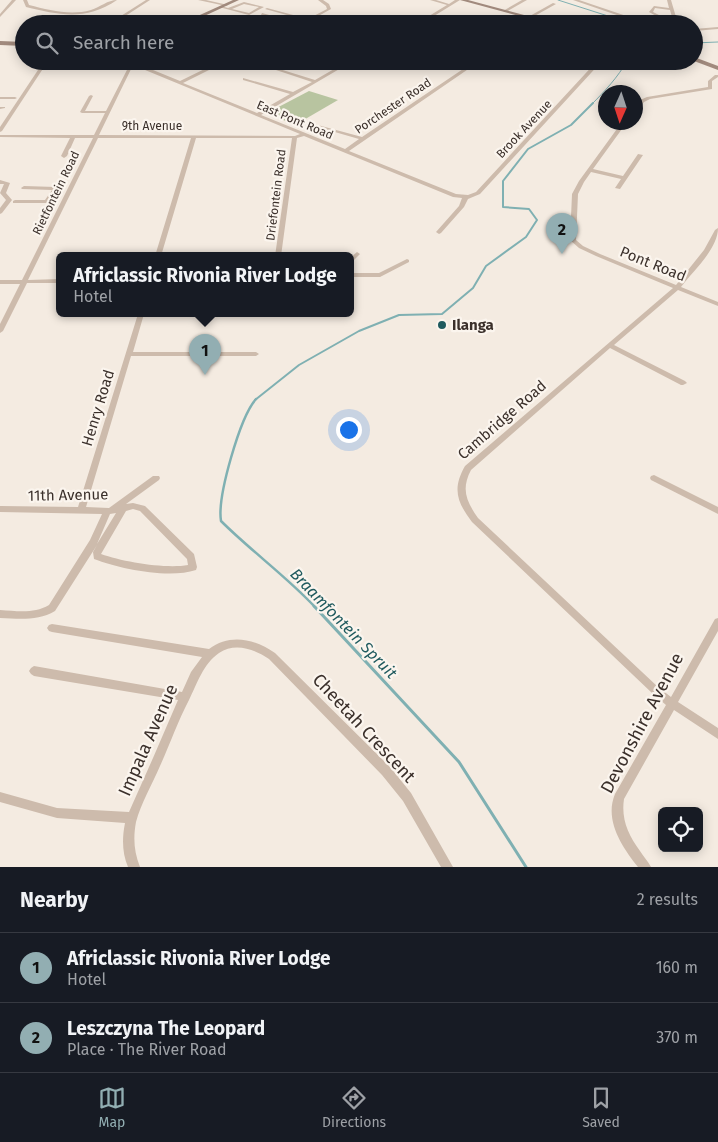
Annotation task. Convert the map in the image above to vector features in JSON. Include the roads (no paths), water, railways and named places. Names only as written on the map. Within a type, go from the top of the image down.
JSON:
[{"type":"main road","points":[[205,15],[237,0]]},
{"type":"main road","points":[[460,0],[522,15]]},
{"type":"main road","points":[[0,44],[15,44]]},
{"type":"main road","points":[[703,62],[715,68],[718,74]]},
{"type":"street","points":[[0,16],[14,0]]},
{"type":"street","points":[[25,0],[26,6],[75,15],[96,9],[115,0]]},
{"type":"street","points":[[124,15],[148,0]]},
{"type":"street","points":[[200,0],[249,14],[262,8],[244,3],[225,7]]},
{"type":"street","points":[[318,15],[329,9],[328,5],[320,0]]},
{"type":"street","points":[[432,0],[450,5]]},
{"type":"street","points":[[434,15],[460,0]]},
{"type":"street","points":[[505,11],[525,0]]},
{"type":"street","points":[[575,0],[621,15]]},
{"type":"street","points":[[669,0],[674,15]]},
{"type":"street","points":[[534,15],[554,4]]},
{"type":"street","points":[[656,15],[651,12],[654,7],[672,9]]},
{"type":"street","points":[[267,9],[289,15]]},
{"type":"street","points":[[703,29],[718,28]]},
{"type":"street","points":[[0,131],[2,123],[40,70]]},
{"type":"street","name":"Rietfontein Road","points":[[0,331],[107,112],[125,70]]},
{"type":"street","name":"East Pont Road","points":[[148,70],[345,152],[455,196],[465,198]]},
{"type":"street","points":[[179,83],[206,70]]},
{"type":"street","points":[[280,70],[315,82]]},
{"type":"street","points":[[257,115],[336,70]]},
{"type":"street","name":"Porchester Road","points":[[345,152],[465,70]]},
{"type":"street","name":"Brook Avenue","points":[[465,198],[478,193],[592,70]]},
{"type":"street","points":[[643,100],[710,88],[710,81],[718,74]]},
{"type":"street","points":[[246,79],[294,94]]},
{"type":"street","points":[[91,96],[82,112],[107,112]]},
{"type":"street","points":[[0,98],[15,98]]},
{"type":"street","points":[[316,125],[362,139]]},
{"type":"street","points":[[619,130],[590,170],[624,178]]},
{"type":"street","name":"9th Avenue","points":[[0,136],[295,137],[304,134]]},
{"type":"street","points":[[64,156],[74,136]]},
{"type":"street","points":[[159,252],[194,136]]},
{"type":"street","name":"Driefontein Road","points":[[279,252],[295,137]]},
{"type":"street","points":[[618,188],[640,155]]},
{"type":"street","name":"Pont Road","points":[[590,170],[578,186],[575,194],[573,240],[578,245],[718,304]]},
{"type":"street","points":[[0,182],[7,183],[3,196],[9,200],[1,211]]},
{"type":"street","points":[[15,202],[47,202],[53,195],[55,188],[24,188]]},
{"type":"street","points":[[53,195],[66,196]]},
{"type":"street","points":[[438,232],[462,206],[465,198]]},
{"type":"street","name":"Cambridge Road","points":[[718,230],[707,252],[678,287],[468,468],[460,482],[462,500],[476,520],[671,704],[718,734]]},
{"type":"street","points":[[354,257],[357,254]]},
{"type":"street","points":[[354,275],[380,275],[407,261]]},
{"type":"street","points":[[0,282],[56,282]]},
{"type":"street","name":"Henry Road","points":[[81,510],[140,317]]},
{"type":"street","points":[[611,346],[683,383]]},
{"type":"street","points":[[128,354],[256,354]]},
{"type":"street","name":"11th Avenue","points":[[0,509],[109,511],[156,478]]},
{"type":"street","points":[[654,478],[718,511]]},
{"type":"street","points":[[0,614],[33,615],[44,613],[52,608],[94,542],[109,511],[122,510],[133,506],[145,510],[191,557],[192,567],[184,570],[149,567],[97,556],[97,552],[122,510]]},
{"type":"street","name":"Devonshire Avenue","points":[[645,867],[620,830],[616,806],[623,789],[718,622]]},
{"type":"street","points":[[52,628],[210,654]]},
{"type":"street","name":"Cheetah Crescent","points":[[210,654],[231,644],[254,645],[272,656],[386,771],[407,797],[447,867]]},
{"type":"street","name":"Impala Avenue","points":[[134,867],[130,860],[129,847],[132,818],[185,697],[199,669],[210,654]]},
{"type":"street","points":[[34,670],[185,697]]},
{"type":"street","points":[[0,798],[57,813],[132,818]]},
{"type":"waterway","points":[[558,0],[605,15]]},
{"type":"waterway","name":"Braamfontein Spruit","points":[[703,43],[718,42]]},
{"type":"waterway","name":"Braamfontein Spruit","points":[[591,105],[622,70]]},
{"type":"waterway","name":"Braamfontein Spruit","points":[[256,399],[299,365],[359,331],[399,315],[442,314],[473,288],[486,266],[526,237],[537,220],[529,209],[503,207],[503,181],[528,149],[571,125],[591,105]]},
{"type":"waterway","name":"Braamfontein Spruit","points":[[256,399],[243,422],[231,458],[223,494],[221,521],[314,606]]},
{"type":"waterway","name":"Braamfontein Spruit","points":[[314,606],[459,762],[526,867]]},
{"type":"place","name":"Leszczyna The Leopard","points":[[562,254]]},
{"type":"place","name":"Ilanga","points":[[442,325]]},
{"type":"place","name":"Africlassic Rivonia River Lodge","points":[[205,375]]}]
